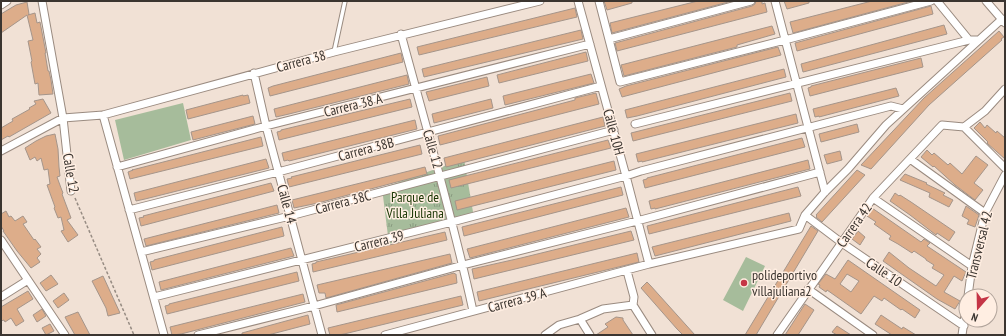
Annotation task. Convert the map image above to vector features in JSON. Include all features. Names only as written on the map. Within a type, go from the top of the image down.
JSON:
[{"type":"street","points":[[1,5],[7,1]]},
{"type":"street","name":"Calle 12","points":[[42,1],[62,118],[72,191]]},
{"type":"street","name":"Carrera 38","points":[[62,118],[103,115],[401,34],[540,1]]},
{"type":"street","name":"Calle 10H","points":[[578,1],[649,264]]},
{"type":"street","points":[[599,1],[620,82],[930,1]]},
{"type":"street","points":[[609,39],[751,1]]},
{"type":"street","points":[[775,1],[825,192]]},
{"type":"street","points":[[937,1],[969,40]]},
{"type":"street","points":[[805,215],[886,125],[978,40],[1003,21],[986,1]]},
{"type":"street","name":"Calle 12","points":[[401,34],[452,222],[473,311]]},
{"type":"street","points":[[635,124],[969,40],[978,40]]},
{"type":"street","name":"Carrera 38 A","points":[[117,167],[266,126],[590,44]]},
{"type":"street","name":"Calle 14","points":[[254,73],[266,126],[322,335]]},
{"type":"street","name":"Carrera 38B","points":[[129,210],[601,86]]},
{"type":"street","points":[[1005,89],[985,111],[964,127],[1005,168]]},
{"type":"street","name":"Carrera 39","points":[[154,298],[452,222],[626,176],[641,170],[890,106],[903,109]]},
{"type":"street","points":[[103,115],[164,335]]},
{"type":"street","points":[[1,152],[62,118]]},
{"type":"street","name":"Carrera 42","points":[[777,335],[808,289],[874,198],[942,125],[964,127]]},
{"type":"street","name":"Carrera 38C","points":[[141,252],[290,216],[614,130]]},
{"type":"street","points":[[910,158],[985,213]]},
{"type":"street","points":[[198,335],[314,306],[463,265],[637,221],[820,172]]},
{"type":"street","name":"Transversal 42","points":[[969,288],[972,266],[985,213],[1005,175]]},
{"type":"street","points":[[874,198],[972,266]]},
{"type":"street","name":"Calle 10","points":[[805,215],[842,243],[958,322]]},
{"type":"street","name":"Carrera 39 A","points":[[385,335],[649,264],[799,229],[805,215]]},
{"type":"street","points":[[1,240],[65,335]]},
{"type":"street","points":[[627,270],[634,297],[633,305],[652,335]]},
{"type":"street","points":[[1,297],[28,280]]},
{"type":"street","points":[[808,289],[873,335]]},
{"type":"street","points":[[544,335],[559,325],[580,319],[603,309],[633,305]]},
{"type":"street","points":[[580,319],[590,335]]},
{"type":"lane","points":[[334,52],[345,1]]},
{"type":"path","name":"Calle 12","points":[[72,191],[134,335]]},
{"type":"green space","points":[[183,103],[191,140],[124,160],[115,120]]},
{"type":"green space","name":"Parque de Villa Juliana","points":[[464,159],[473,212],[389,244],[382,188]]},
{"type":"green space","name":"polideportivo villajuliana2","points":[[746,257],[765,266],[743,311],[723,300]]},
{"type":"building","points":[[604,1],[632,1],[632,3],[607,10]]},
{"type":"building","points":[[698,1],[732,1],[612,33],[610,23]]},
{"type":"building","points":[[756,1],[762,1],[762,4],[765,3],[767,12],[617,51],[615,43],[752,6]]},
{"type":"building","points":[[784,1],[809,1],[809,3],[787,9]]},
{"type":"building","points":[[872,1],[912,1],[793,33],[790,22]]},
{"type":"building","points":[[27,2],[28,15],[35,13],[37,23],[40,22],[53,94],[39,95],[38,83],[35,84],[28,41],[33,40],[27,15],[1,33],[1,14],[16,5]]},
{"type":"building","points":[[931,6],[933,14],[797,51],[795,43]]},
{"type":"building","points":[[575,8],[577,17],[419,55],[417,47]]},
{"type":"building","points":[[944,25],[947,34],[803,72],[801,64]]},
{"type":"building","points":[[772,26],[775,34],[737,45],[737,47],[624,76],[621,65]]},
{"type":"building","points":[[581,30],[583,39],[424,77],[422,69]]},
{"type":"building","points":[[999,31],[1004,37],[1001,39],[1002,40],[929,105],[871,169],[861,165],[924,98]]},
{"type":"building","points":[[778,47],[781,55],[622,97],[619,89],[626,86]]},
{"type":"building","points":[[586,52],[588,61],[499,83],[497,75]]},
{"type":"building","points":[[401,53],[403,62],[270,96],[268,88],[273,86]]},
{"type":"building","points":[[921,58],[923,67],[810,96],[808,88],[811,86]]},
{"type":"building","points":[[784,69],[786,77],[627,118],[625,110]]},
{"type":"building","points":[[591,74],[594,83],[505,105],[503,96]]},
{"type":"building","points":[[407,75],[409,84],[276,117],[274,109]]},
{"type":"building","points":[[487,77],[489,86],[429,101],[426,92]]},
{"type":"building","points":[[896,88],[899,96],[815,117],[813,109]]},
{"type":"building","points":[[596,93],[599,104],[440,145],[438,136],[575,100],[575,98]]},
{"type":"building","points":[[790,93],[792,101],[633,141],[631,133]]},
{"type":"building","points":[[248,95],[250,103],[188,119],[186,110]]},
{"type":"building","points":[[43,99],[51,113],[1,140],[1,128],[13,121],[12,119],[30,109],[29,108],[36,104],[34,101]]},
{"type":"building","points":[[410,99],[412,107],[279,140],[277,132],[281,130]]},
{"type":"building","points":[[491,99],[493,108],[434,123],[432,114]]},
{"type":"building","points":[[796,114],[798,123],[638,162],[636,154]]},
{"type":"building","points":[[253,116],[255,124],[193,140],[191,132]]},
{"type":"building","points":[[603,117],[605,126],[446,167],[444,158]]},
{"type":"building","points":[[415,120],[417,129],[284,161],[282,153]]},
{"type":"building","points":[[980,122],[985,128],[987,125],[996,133],[997,131],[1005,138],[1005,159],[987,143],[988,142],[974,128]]},
{"type":"building","points":[[857,124],[859,132],[821,142],[819,134]]},
{"type":"building","points":[[55,134],[58,149],[60,176],[57,177],[71,218],[67,220],[78,235],[68,242],[61,231],[64,230],[61,217],[58,218],[47,185],[50,184],[48,169],[44,170],[41,158],[37,161],[35,157],[30,160],[25,148],[46,136]]},
{"type":"building","points":[[261,137],[263,146],[130,179],[128,172],[132,170]]},
{"type":"building","points":[[802,138],[805,147],[645,188],[643,180],[647,178]]},
{"type":"building","points":[[608,140],[611,148],[451,188],[449,180]]},
{"type":"building","points":[[420,145],[422,154],[289,187],[287,179],[292,178],[291,177]]},
{"type":"building","points":[[927,150],[932,155],[934,153],[948,165],[950,163],[962,174],[976,156],[988,165],[974,183],[983,190],[975,200],[921,157]]},
{"type":"building","points":[[840,151],[842,160],[827,164],[824,155]]},
{"type":"building","points":[[266,159],[269,168],[136,201],[134,193]]},
{"type":"building","points":[[808,160],[810,169],[651,209],[649,201]]},
{"type":"building","points":[[614,161],[616,170],[457,210],[455,201]]},
{"type":"building","points":[[425,167],[427,174],[294,208],[292,200]]},
{"type":"building","points":[[857,170],[865,175],[822,222],[816,217],[816,215]]},
{"type":"building","points":[[905,174],[927,183],[926,184],[945,193],[943,195],[953,200],[949,207],[929,197],[930,193],[900,180]]},
{"type":"building","points":[[271,183],[274,191],[141,226],[139,218],[144,217],[143,216]]},
{"type":"building","points":[[621,187],[623,195],[464,236],[462,227]]},
{"type":"building","points":[[798,187],[801,196],[649,234],[647,226]]},
{"type":"building","points":[[895,193],[955,232],[949,241],[937,233],[936,235],[890,201]]},
{"type":"building","points":[[277,205],[279,213],[146,246],[144,239]]},
{"type":"building","points":[[966,206],[979,215],[975,227],[967,224],[969,220],[962,216]]},
{"type":"building","points":[[626,208],[629,217],[470,258],[467,249]]},
{"type":"building","points":[[872,208],[921,242],[924,239],[930,243],[927,246],[966,272],[962,281],[954,276],[944,292],[958,300],[958,304],[955,309],[937,299],[883,261],[889,252],[909,268],[936,286],[944,275],[932,268],[934,265],[914,251],[912,253],[889,239],[891,236],[874,224],[876,222],[867,216]]},
{"type":"building","points":[[6,211],[9,217],[11,216],[15,221],[23,216],[27,222],[23,224],[41,247],[37,249],[41,254],[37,258],[40,262],[31,268],[3,231],[1,226],[1,214]]},
{"type":"building","points":[[789,213],[791,221],[655,256],[652,247]]},
{"type":"building","points":[[811,226],[818,231],[756,335],[745,335]]},
{"type":"building","points":[[282,227],[284,236],[152,270],[150,262],[154,260]]},
{"type":"building","points":[[631,231],[634,240],[474,279],[472,269]]},
{"type":"building","points":[[858,231],[865,237],[860,245],[852,239]]},
{"type":"building","points":[[445,232],[447,240],[313,272],[312,264],[316,262]]},
{"type":"building","points":[[291,248],[294,256],[161,290],[159,282]]},
{"type":"building","points":[[637,253],[639,262],[479,301],[477,292]]},
{"type":"building","points":[[450,254],[452,263],[326,298],[325,293],[319,293],[317,285]]},
{"type":"building","points":[[848,260],[920,310],[915,318],[884,298],[882,301],[874,296],[861,314],[827,290],[826,292],[819,287],[820,285],[818,284],[826,274],[835,279]],"holes":[[[847,274],[859,281],[851,292],[840,284]]]},
{"type":"building","points":[[297,272],[299,281],[167,314],[165,306],[169,304]]},
{"type":"building","points":[[454,273],[456,274],[457,283],[337,312],[336,305]]},
{"type":"building","points":[[51,275],[58,284],[46,291],[40,283]]},
{"type":"building","points":[[103,276],[120,313],[108,316],[106,308],[92,281]]},
{"type":"building","points":[[647,282],[695,335],[683,335],[677,329],[641,288]]},
{"type":"building","points":[[28,291],[33,299],[17,309],[24,321],[16,326],[11,318],[5,322],[4,320],[1,321],[1,307]]},
{"type":"building","points":[[64,293],[69,300],[58,308],[53,301]]},
{"type":"building","points":[[303,294],[305,302],[172,335],[170,327]]},
{"type":"building","points":[[461,296],[463,305],[344,334],[330,335],[328,328]]},
{"type":"building","points":[[805,304],[814,310],[798,335],[785,335]]},
{"type":"building","points":[[42,309],[46,316],[37,322],[33,315]]},
{"type":"building","points":[[78,312],[90,335],[75,335],[65,317]]},
{"type":"building","points":[[308,315],[310,324],[268,335],[242,335],[242,333]]},
{"type":"building","points":[[881,315],[902,329],[903,327],[916,335],[892,335],[875,324]]},
{"type":"building","points":[[616,317],[623,318],[633,335],[596,335],[608,327],[605,324]]},
{"type":"building","points":[[50,324],[54,331],[46,335],[42,328]]},
{"type":"building","points":[[837,326],[851,335],[837,335],[832,332]]},
{"type":"place","name":"polideportivo villajuliana2","points":[[744,283]]}]
